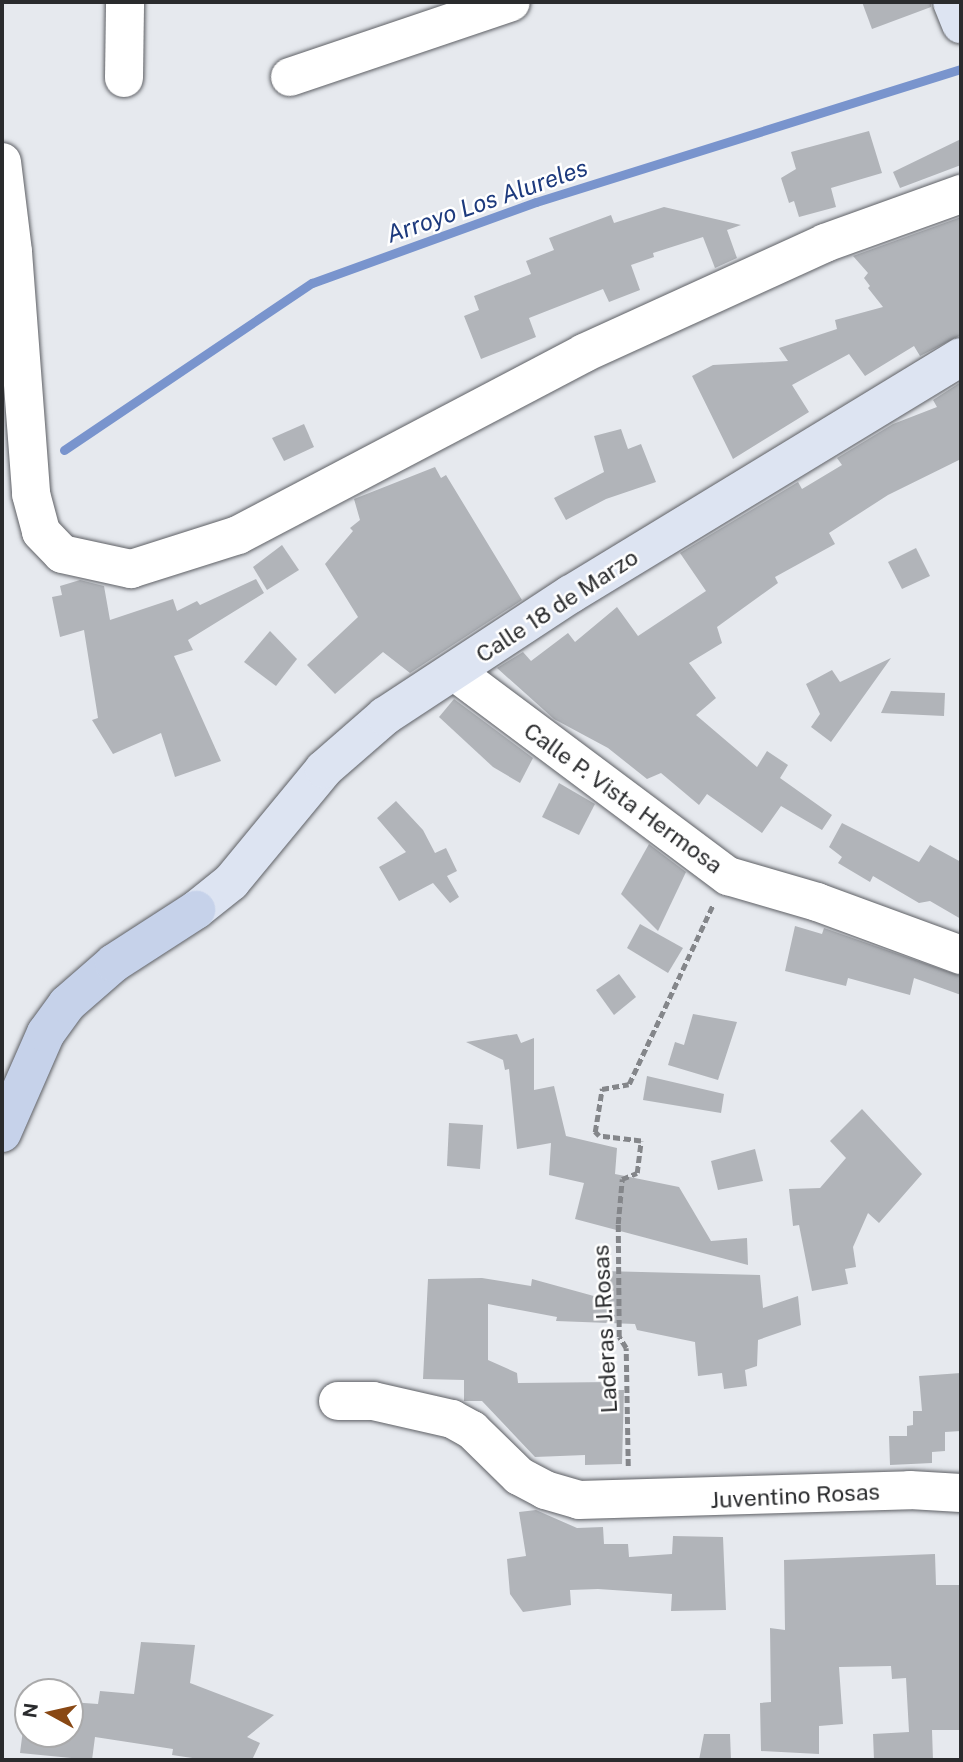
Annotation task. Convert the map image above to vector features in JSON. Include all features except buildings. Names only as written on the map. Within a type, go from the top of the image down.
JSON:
[{"type":"highway","points":[[2,1133],[46,1033],[66,1004],[104,971],[196,909]]},
{"type":"main road","points":[[952,2],[961,24]]},
{"type":"main road","name":"Calle 18 de Marzo","points":[[196,909],[231,882],[354,741],[570,594],[961,357]]},
{"type":"street","points":[[124,78],[125,2]]},
{"type":"street","points":[[290,78],[511,2]]},
{"type":"street","points":[[2,162],[15,266],[31,494],[41,532],[62,554],[131,569],[238,535],[584,353],[825,243],[961,194]]},
{"type":"street","name":"Calle P. Vista Hermosa","points":[[455,672],[728,876],[817,902],[961,955]]},
{"type":"street","name":"Juventino Rosas","points":[[338,1401],[384,1402],[452,1419],[472,1430],[519,1476],[545,1490],[579,1500],[629,1502],[910,1490],[961,1493]]},
{"type":"path","name":"Laderas J.Rosas","points":[[629,1502],[626,1348],[619,1337],[618,1224],[622,1179],[637,1173],[641,1141],[596,1134],[602,1089],[629,1084],[728,876]]},
{"type":"waterway","name":"Arroyo Los Alureles","points":[[64,450],[312,283],[536,202],[961,69]]}]
